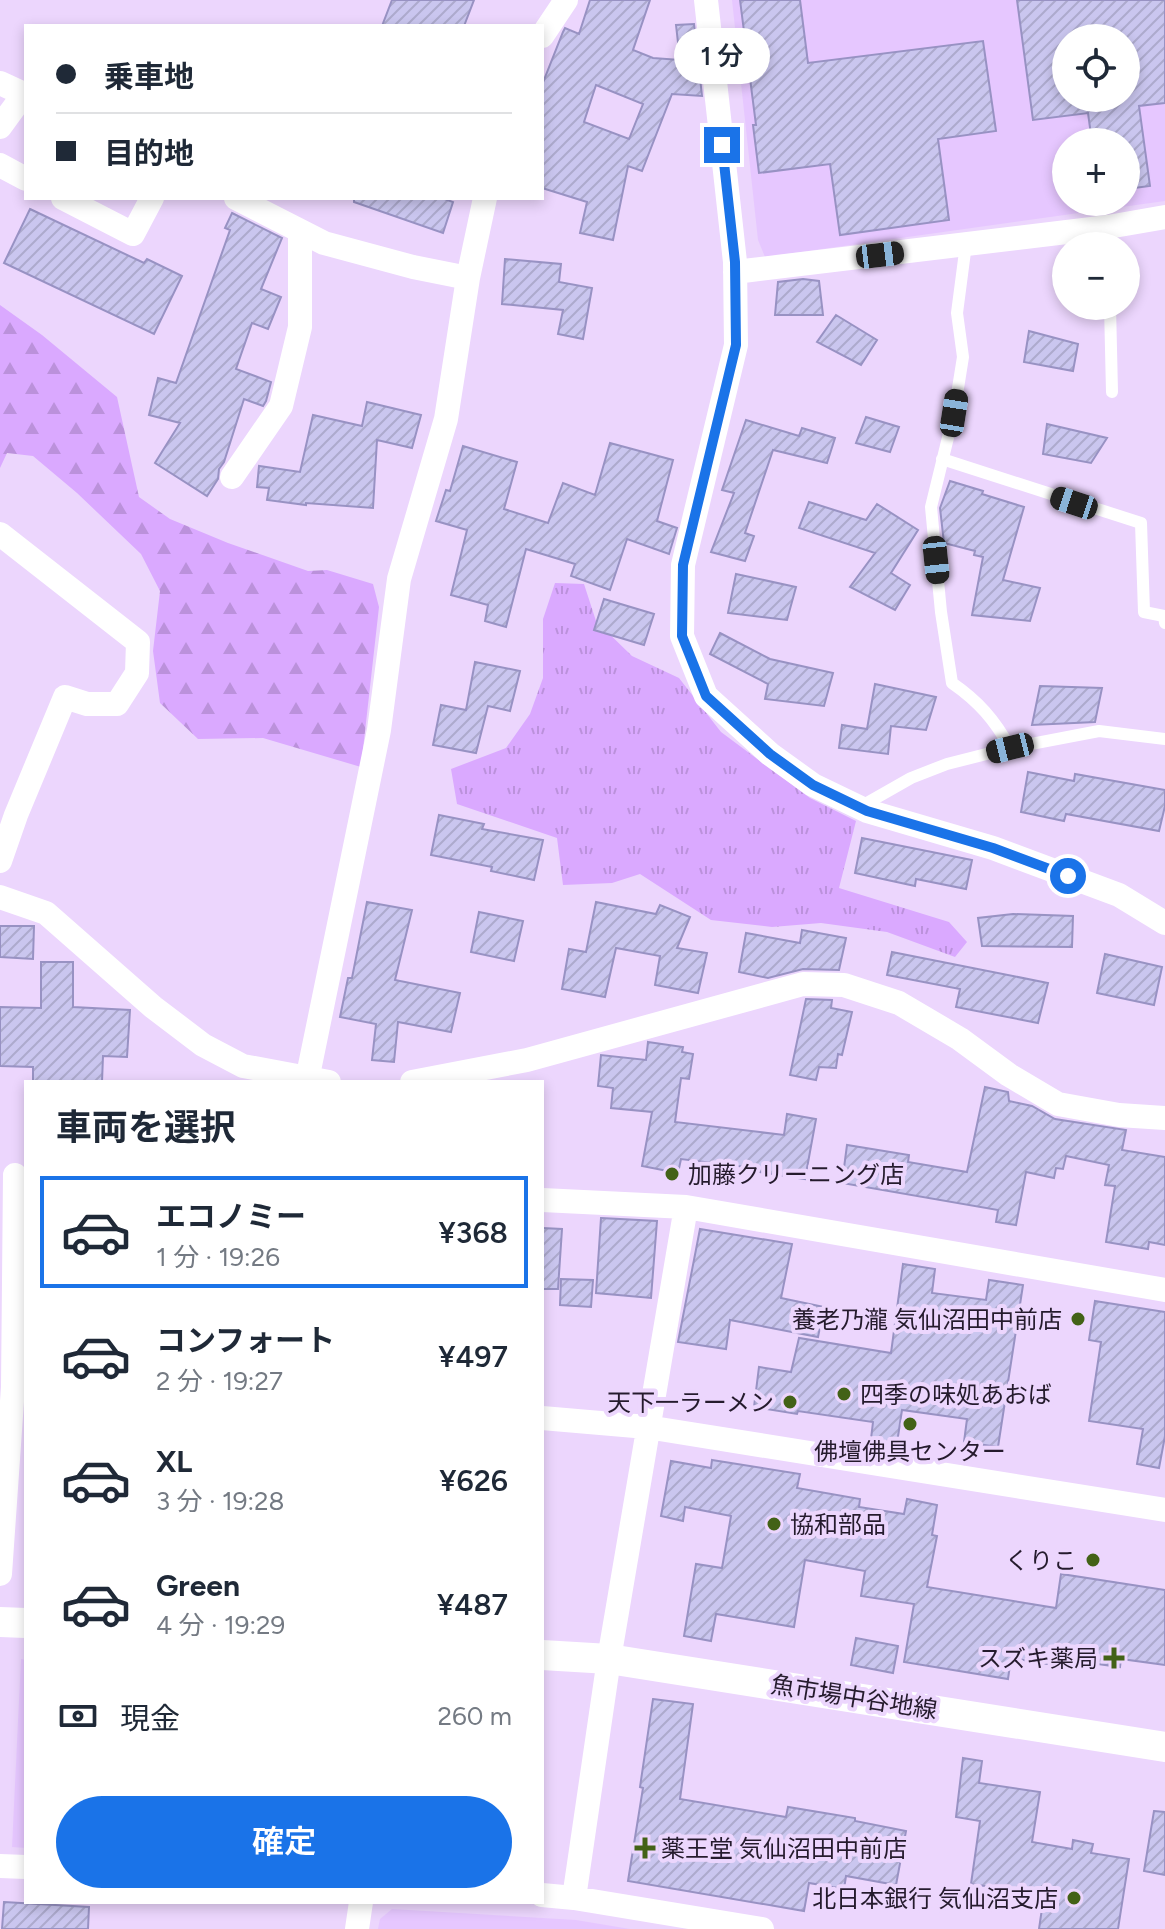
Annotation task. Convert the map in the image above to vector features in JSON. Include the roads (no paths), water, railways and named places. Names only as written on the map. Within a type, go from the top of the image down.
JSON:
[{"type":"street","points":[[544,33],[566,0]]},
{"type":"street","points":[[706,0],[735,272],[736,345],[683,565],[682,636],[706,696],[770,754],[813,785],[860,807],[993,848],[1119,895],[1165,923]]},
{"type":"street","points":[[0,83],[24,94]]},
{"type":"street","points":[[0,127],[24,95]]},
{"type":"street","points":[[0,165],[24,178]]},
{"type":"street","points":[[67,200],[133,234],[151,200]]},
{"type":"street","points":[[240,200],[324,243],[468,278]]},
{"type":"street","points":[[0,897],[46,913],[153,1007],[203,1045],[243,1066],[302,1080],[379,730],[399,579],[446,419],[468,278],[485,200]]},
{"type":"street","points":[[735,272],[966,244],[1108,232],[1165,217]]},
{"type":"street","points":[[232,477],[281,406],[300,327],[300,231]]},
{"type":"street","points":[[0,534],[138,642],[137,673],[117,704],[87,704],[65,697],[0,861]]},
{"type":"street","points":[[422,1080],[527,1060],[803,984],[844,985],[899,1003],[1058,1104],[1119,1115],[1165,1118]]},
{"type":"street","points":[[0,1574],[13,1387],[14,1175]]},
{"type":"street","points":[[544,1200],[686,1207],[1165,1290]]},
{"type":"street","points":[[574,1898],[609,1659],[686,1207]]},
{"type":"street","points":[[544,1418],[647,1427],[1165,1510]]},
{"type":"street","points":[[0,1622],[24,1623]]},
{"type":"street","name":"魚市場中谷地線","points":[[544,1655],[609,1659],[1165,1747]]},
{"type":"street","points":[[0,1866],[24,1867]]},
{"type":"street","points":[[544,1895],[762,1929]]},
{"type":"street","points":[[357,1929],[361,1904]]},
{"type":"lane","points":[[966,244],[957,313],[963,357],[954,413],[931,507],[941,612],[952,683],[973,697],[997,723],[1010,748]]},
{"type":"lane","points":[[1110,320],[1112,392]]},
{"type":"lane","points":[[942,459],[1141,523],[1144,612],[1164,616],[1165,623]]},
{"type":"lane","points":[[860,807],[911,778],[947,764],[1010,748],[1099,731],[1165,739]]},
{"type":"place","name":"加藤クリーニング店","points":[[672,1174]]},
{"type":"place","name":"養老乃瀧 気仙沼田中前店","points":[[1078,1319]]},
{"type":"place","name":"四季の味処あおば","points":[[844,1394]]},
{"type":"place","name":"天下一ラーメン","points":[[790,1402]]},
{"type":"place","name":"佛壇佛具センター","points":[[910,1424]]},
{"type":"place","name":"協和部品","points":[[774,1524]]},
{"type":"place","name":"くりこ","points":[[1093,1560]]},
{"type":"place","name":"スズキ薬局","points":[[1114,1658]]},
{"type":"place","name":"薬王堂 気仙沼田中前店","points":[[645,1848]]},
{"type":"place","name":"北日本銀行 気仙沼支店","points":[[1074,1898]]}]
